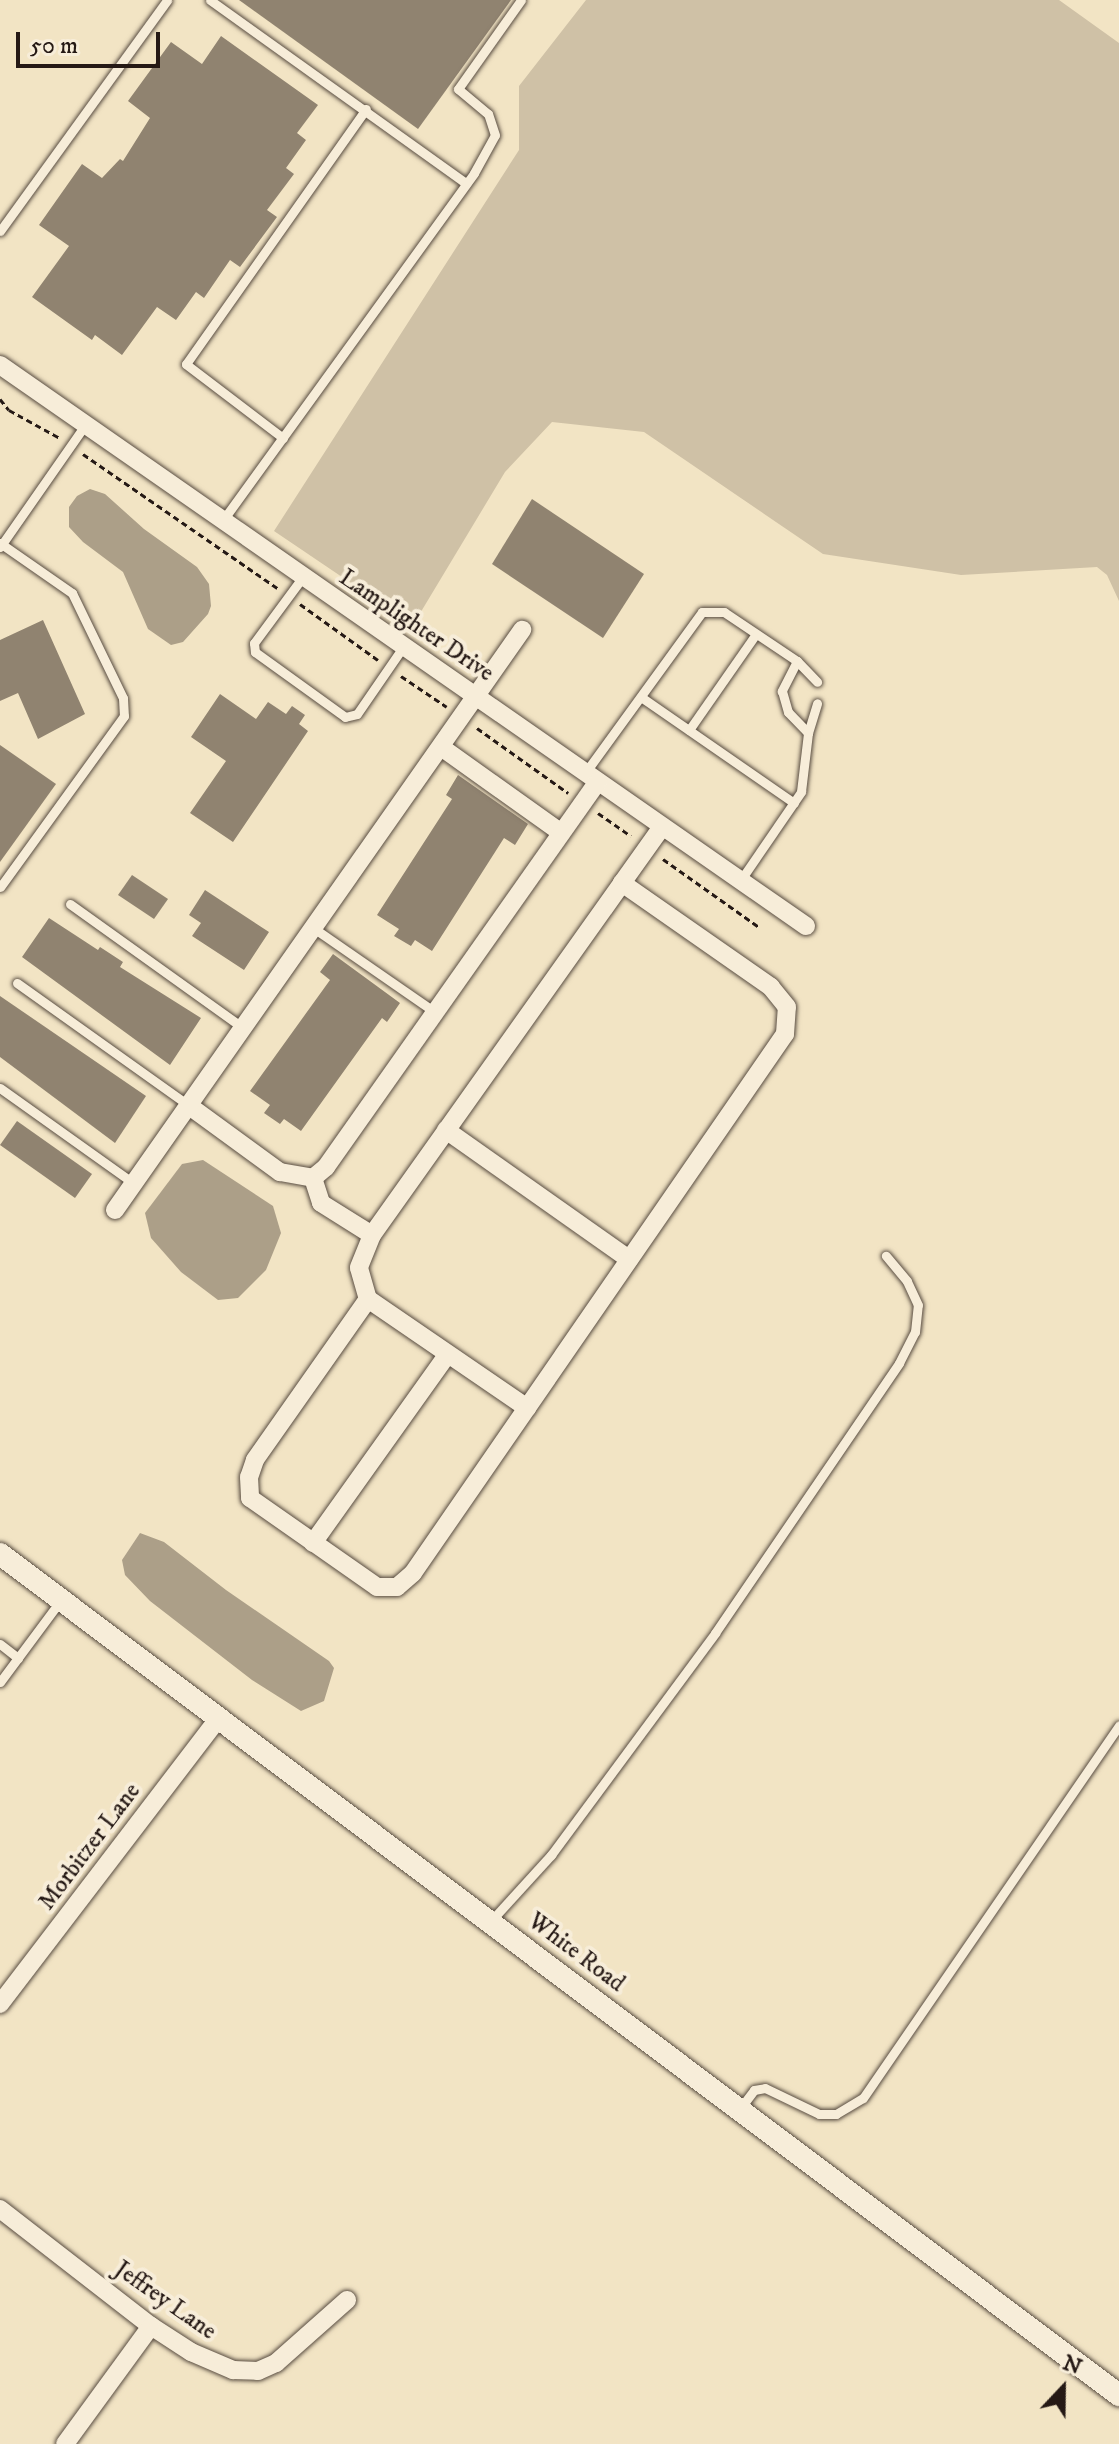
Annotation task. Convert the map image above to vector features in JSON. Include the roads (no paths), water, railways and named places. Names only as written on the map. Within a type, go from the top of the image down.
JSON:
[{"type":"street","name":"Lamplighter Drive","points":[[0,365],[806,926]]},
{"type":"street","points":[[115,1210],[522,630]]},
{"type":"street","points":[[441,747],[560,832]]},
{"type":"street","points":[[313,1178],[326,1167],[435,1012],[560,832],[591,778]]},
{"type":"street","points":[[527,1408],[368,1299],[359,1268],[372,1235],[662,827]]},
{"type":"street","points":[[368,1299],[255,1460],[249,1477],[250,1498],[377,1587],[397,1587],[413,1573],[785,1034],[787,1007],[771,987],[622,883]]},
{"type":"street","points":[[188,1105],[280,1172],[313,1178]]},
{"type":"street","points":[[446,1130],[629,1259]]},
{"type":"street","points":[[313,1178],[321,1203],[372,1235]]},
{"type":"street","points":[[313,1543],[448,1354]]},
{"type":"street","name":"White Road","points":[[0,1554],[1119,2395]]},
{"type":"street","name":"Morbitzer Lane","points":[[0,2004],[218,1719]]},
{"type":"street","name":"Jeffrey Lane","points":[[0,2209],[151,2326],[212,2362],[233,2370],[258,2371],[276,2363],[347,2300]]},
{"type":"street","points":[[65,2444],[151,2326]]},
{"type":"lane","points":[[0,231],[167,0]]},
{"type":"lane","points":[[210,0],[466,183]]},
{"type":"lane","points":[[223,520],[466,183],[495,135],[488,114],[458,89],[521,0]]},
{"type":"lane","points":[[283,438],[186,364],[366,109]]},
{"type":"lane","points":[[0,887],[124,716],[123,698],[72,593],[1,545],[85,425]]},
{"type":"lane","points":[[302,578],[254,643],[255,652],[345,717],[357,714],[403,647]]},
{"type":"lane","points":[[591,778],[641,697],[702,612],[724,612],[797,661],[817,682]]},
{"type":"lane","points":[[689,730],[756,634]]},
{"type":"lane","points":[[797,661],[782,691],[788,712],[808,733]]},
{"type":"lane","points":[[641,697],[794,803]]},
{"type":"lane","points":[[740,881],[801,792],[808,733],[817,703]]},
{"type":"lane","points":[[70,904],[243,1028]]},
{"type":"lane","points":[[315,929],[435,1012]]},
{"type":"lane","points":[[17,983],[188,1105]]},
{"type":"lane","points":[[0,1088],[133,1183]]},
{"type":"lane","points":[[490,1922],[551,1855],[706,1646],[899,1363],[915,1332],[918,1305],[907,1281],[886,1256]]},
{"type":"lane","points":[[0,1682],[61,1600]]},
{"type":"lane","points":[[0,1644],[18,1658]]},
{"type":"lane","points":[[739,2110],[754,2090],[765,2088],[819,2114],[836,2114],[863,2098],[1119,1726]]}]
